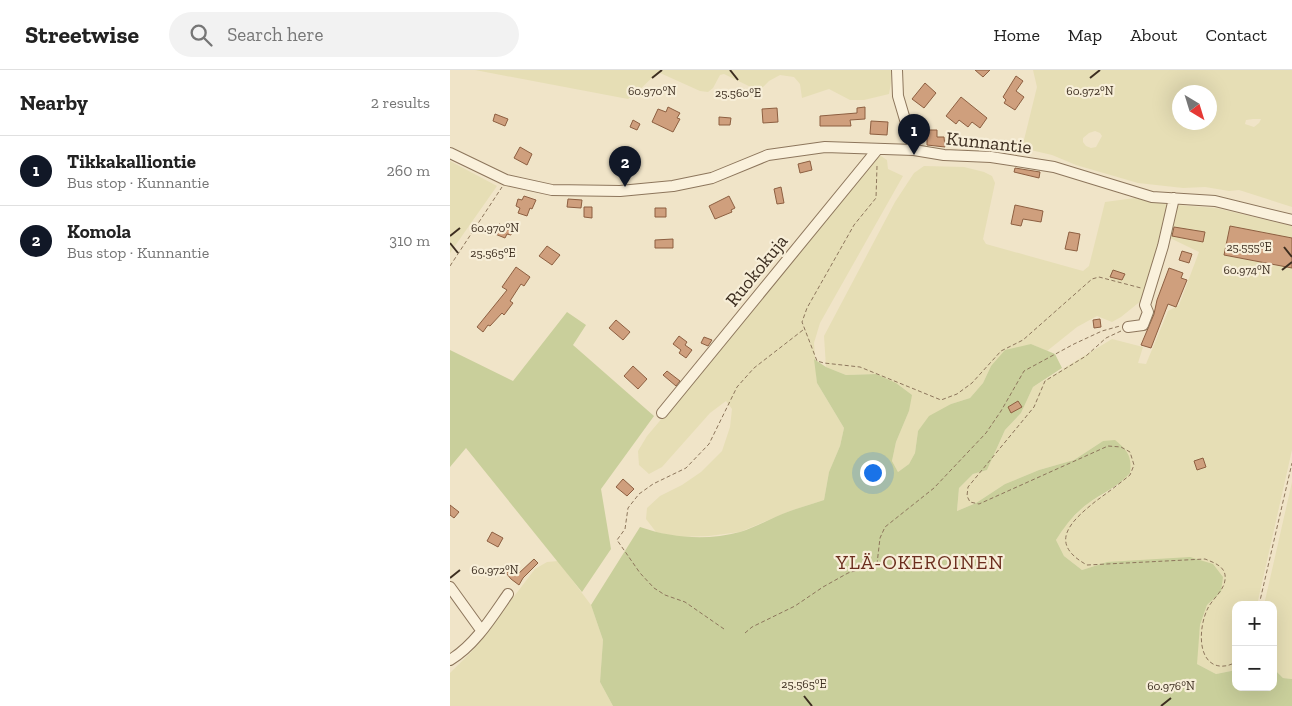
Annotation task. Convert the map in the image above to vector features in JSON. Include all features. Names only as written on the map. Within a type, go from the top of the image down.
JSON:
[{"type":"street","points":[[897,70],[898,96],[914,150]]},
{"type":"street","name":"Kunnantie","points":[[450,153],[506,180],[552,190],[620,191],[673,186],[712,178],[768,155],[825,147],[914,150],[944,155],[991,157],[1054,167],[1152,197],[1215,201],[1292,220]]},
{"type":"street","name":"Ruokokuja","points":[[662,413],[877,150]]},
{"type":"street","points":[[1128,327],[1143,325],[1148,312],[1144,305],[1163,246],[1174,198]]},
{"type":"street","points":[[450,587],[482,630]]},
{"type":"street","points":[[450,660],[458,655],[482,630],[508,594]]},
{"type":"path","points":[[877,150],[876,198],[854,225],[806,308],[802,322],[817,360],[824,363],[860,367],[942,400],[957,394],[972,383],[1000,351],[1023,340],[1092,279],[1099,277],[1149,291]]},
{"type":"path","points":[[450,266],[506,180]]},
{"type":"path","points":[[745,633],[752,627],[795,606],[848,573],[876,564],[880,538],[886,527],[934,488],[986,433],[1024,370],[1102,331],[1117,326],[1128,327]]},
{"type":"path","points":[[1128,327],[1106,338],[1086,356],[1045,381],[1034,407],[968,487],[967,496],[970,502],[979,504],[1108,446],[1121,447],[1130,452],[1134,465],[1130,475],[1076,517],[1067,530],[1067,545],[1074,558],[1087,565],[1206,559],[1220,565],[1225,574],[1225,581],[1207,608],[1203,621],[1202,646],[1206,658],[1215,665],[1225,666],[1232,663]]},
{"type":"path","points":[[724,629],[718,623],[685,602],[664,595],[654,588],[640,573],[617,540],[625,529],[628,508],[639,494],[653,484],[686,468],[709,444],[737,387],[754,368],[804,329]]},
{"type":"path","points":[[1260,601],[1292,463]]},
{"type":"shaded area","points":[[475,70],[891,70],[891,83],[889,94],[864,100],[850,100],[829,89],[802,98],[800,84],[794,77],[780,75],[769,81],[759,91],[724,74],[720,75],[713,88],[708,92],[700,91],[660,73],[656,74],[628,99]]},
{"type":"shaded area","points":[[1033,70],[1292,70],[1292,207],[1239,190],[1229,191],[1205,187],[1183,188],[1138,183],[1076,165],[1052,155],[1022,148],[1037,87]],"holes":[[[1261,119],[1254,127],[1245,124],[1246,120]],[[1095,131],[1102,136],[1096,147],[1086,146],[1083,138]]]},
{"type":"shaded area","points":[[881,156],[887,160],[888,169],[903,176],[820,323],[814,343],[817,383],[844,428],[840,446],[829,472],[824,500],[790,511],[740,532],[709,536],[676,537],[656,532],[646,519],[647,508],[660,496],[682,485],[701,472],[722,451],[730,427],[732,409],[726,401],[710,413],[662,467],[649,474],[639,465],[638,451],[647,436],[874,159]]},
{"type":"shaded area","points":[[450,161],[497,186],[450,253]]},
{"type":"shaded area","points":[[924,166],[964,167],[992,176],[995,183],[983,239],[986,244],[1083,271],[1089,266],[1105,202],[1135,198],[1167,205],[1142,300],[1112,322],[1097,316],[1077,327],[1047,351],[1031,344],[991,366],[983,383],[970,398],[951,404],[918,431],[915,453],[909,464],[898,472],[892,461],[896,442],[909,411],[876,374],[846,375],[826,367],[824,336],[895,202],[914,173]]},
{"type":"shaded area","points":[[1178,205],[1216,208],[1292,226],[1292,450],[1258,601],[1232,601],[1232,671],[1216,674],[1197,664],[1197,653],[1200,625],[1207,605],[1221,592],[1107,562],[1082,570],[1064,556],[1056,540],[1066,524],[1088,503],[1118,486],[1103,441],[1074,460],[1039,470],[1005,484],[976,503],[957,511],[959,488],[973,474],[987,470],[1005,430],[1021,413],[1033,387],[1112,339],[1143,347],[1138,363],[1146,364],[1168,311],[1179,305],[1199,252],[1170,238]]},
{"type":"shaded area","points":[[1292,482],[1292,679],[1283,678],[1277,672],[1277,601],[1265,601]]},
{"type":"shaded area","points":[[558,561],[591,605],[603,640],[600,682],[613,706],[450,706],[450,673],[472,651],[535,569],[547,562]]},
{"type":"green space","points":[[567,312],[586,325],[573,345],[654,416],[601,489],[611,549],[582,592],[466,448],[450,467],[450,350],[513,381]]},
{"type":"green space","points":[[1031,344],[1055,354],[1062,368],[1033,387],[1021,413],[1005,430],[987,470],[973,474],[959,488],[957,511],[976,503],[1005,484],[1039,470],[1074,460],[1103,441],[1115,440],[1123,447],[1130,458],[1130,473],[1075,514],[1067,524],[1056,540],[1064,556],[1082,570],[1107,562],[1190,557],[1213,564],[1223,577],[1221,592],[1207,605],[1200,625],[1197,664],[1216,674],[1232,671],[1232,691],[1277,691],[1277,672],[1283,678],[1292,679],[1292,706],[613,706],[600,682],[603,640],[591,605],[640,527],[677,536],[715,537],[746,530],[784,513],[824,500],[829,472],[840,446],[844,428],[817,383],[814,359],[826,367],[846,375],[876,374],[896,383],[912,395],[909,411],[896,442],[892,461],[898,472],[909,464],[915,453],[918,431],[929,416],[951,404],[970,398],[983,383],[991,366],[1005,350]]},
{"type":"building","points":[[975,70],[990,70],[983,77]]},
{"type":"building","points":[[1016,76],[1023,81],[1016,91],[1024,97],[1015,110],[1004,103],[1006,100],[1003,97]]},
{"type":"building","points":[[925,83],[936,93],[924,108],[912,99]]},
{"type":"building","points":[[961,97],[987,118],[980,128],[972,122],[968,127],[959,120],[956,124],[946,116]]},
{"type":"building","points":[[668,107],[680,113],[677,118],[680,119],[673,132],[652,122],[658,109],[666,112]]},
{"type":"building","points":[[865,107],[865,119],[850,120],[851,126],[820,126],[820,116],[857,113],[857,108]]},
{"type":"building","points":[[777,108],[778,122],[763,123],[762,109]]},
{"type":"building","points":[[495,114],[508,119],[505,126],[493,121]]},
{"type":"building","points":[[719,117],[731,118],[730,125],[719,125]]},
{"type":"building","points":[[633,120],[640,124],[637,130],[630,127]]},
{"type":"building","points":[[871,121],[888,122],[887,135],[870,134]]},
{"type":"building","points":[[927,130],[937,130],[937,137],[944,137],[945,147],[927,145]]},
{"type":"building","points":[[520,147],[532,154],[527,165],[514,158]]},
{"type":"building","points":[[810,161],[812,170],[800,173],[798,164]]},
{"type":"building","points":[[1015,168],[1040,172],[1039,178],[1014,172]]},
{"type":"building","points":[[781,187],[784,203],[777,204],[774,189]]},
{"type":"building","points":[[524,196],[536,200],[527,216],[518,213],[520,208],[516,206],[518,199],[522,200]]},
{"type":"building","points":[[729,196],[735,208],[731,210],[732,212],[715,219],[709,206]]},
{"type":"building","points":[[568,199],[582,200],[581,208],[567,207]]},
{"type":"building","points":[[1015,205],[1043,211],[1041,222],[1023,219],[1021,226],[1011,224]]},
{"type":"building","points":[[584,207],[592,207],[592,218],[584,217]]},
{"type":"building","points":[[655,208],[666,208],[666,217],[655,217]]},
{"type":"building","points":[[499,224],[513,229],[511,235],[507,234],[505,238],[495,234]]},
{"type":"building","points":[[1230,226],[1292,238],[1292,268],[1224,255]]},
{"type":"building","points":[[1174,227],[1205,232],[1203,242],[1172,236]]},
{"type":"building","points":[[1069,232],[1080,234],[1077,251],[1065,249]]},
{"type":"building","points":[[673,239],[673,248],[655,248],[655,240]]},
{"type":"building","points":[[547,246],[560,255],[552,265],[539,256]]},
{"type":"building","points":[[1182,251],[1192,254],[1189,263],[1179,260]]},
{"type":"building","points":[[516,267],[530,277],[524,286],[521,284],[510,301],[513,303],[504,315],[502,313],[483,332],[477,327],[507,290],[502,287]]},
{"type":"building","points":[[1169,268],[1183,273],[1181,278],[1187,280],[1176,307],[1168,304],[1151,348],[1141,345],[1154,314]]},
{"type":"building","points":[[1113,270],[1125,274],[1122,280],[1110,277]]},
{"type":"building","points":[[1100,319],[1101,327],[1094,328],[1093,320]]},
{"type":"building","points":[[616,320],[630,332],[623,340],[609,328]]},
{"type":"building","points":[[679,336],[687,342],[685,345],[692,350],[686,358],[679,353],[681,350],[673,344]]},
{"type":"building","points":[[704,337],[712,340],[708,346],[701,343]]},
{"type":"building","points":[[633,366],[647,379],[638,389],[624,376]]},
{"type":"building","points":[[667,371],[680,381],[676,386],[663,375]]},
{"type":"building","points":[[1018,401],[1022,407],[1011,413],[1008,407]]},
{"type":"building","points":[[1203,458],[1206,467],[1197,470],[1194,461]]},
{"type":"building","points":[[623,479],[634,489],[627,496],[616,487]]},
{"type":"building","points":[[450,505],[459,512],[454,518],[450,515]]},
{"type":"building","points":[[492,532],[503,538],[498,547],[487,541]]},
{"type":"building","points":[[534,559],[538,563],[523,578],[519,585],[506,573],[514,567],[518,574]]},
{"type":"place","name":"Tikkakalliontie","points":[[914,155]]},
{"type":"place","name":"Komola","points":[[625,187]]},
{"type":"district","name":"YLÄ-OKEROINEN","points":[[920,562]]}]
